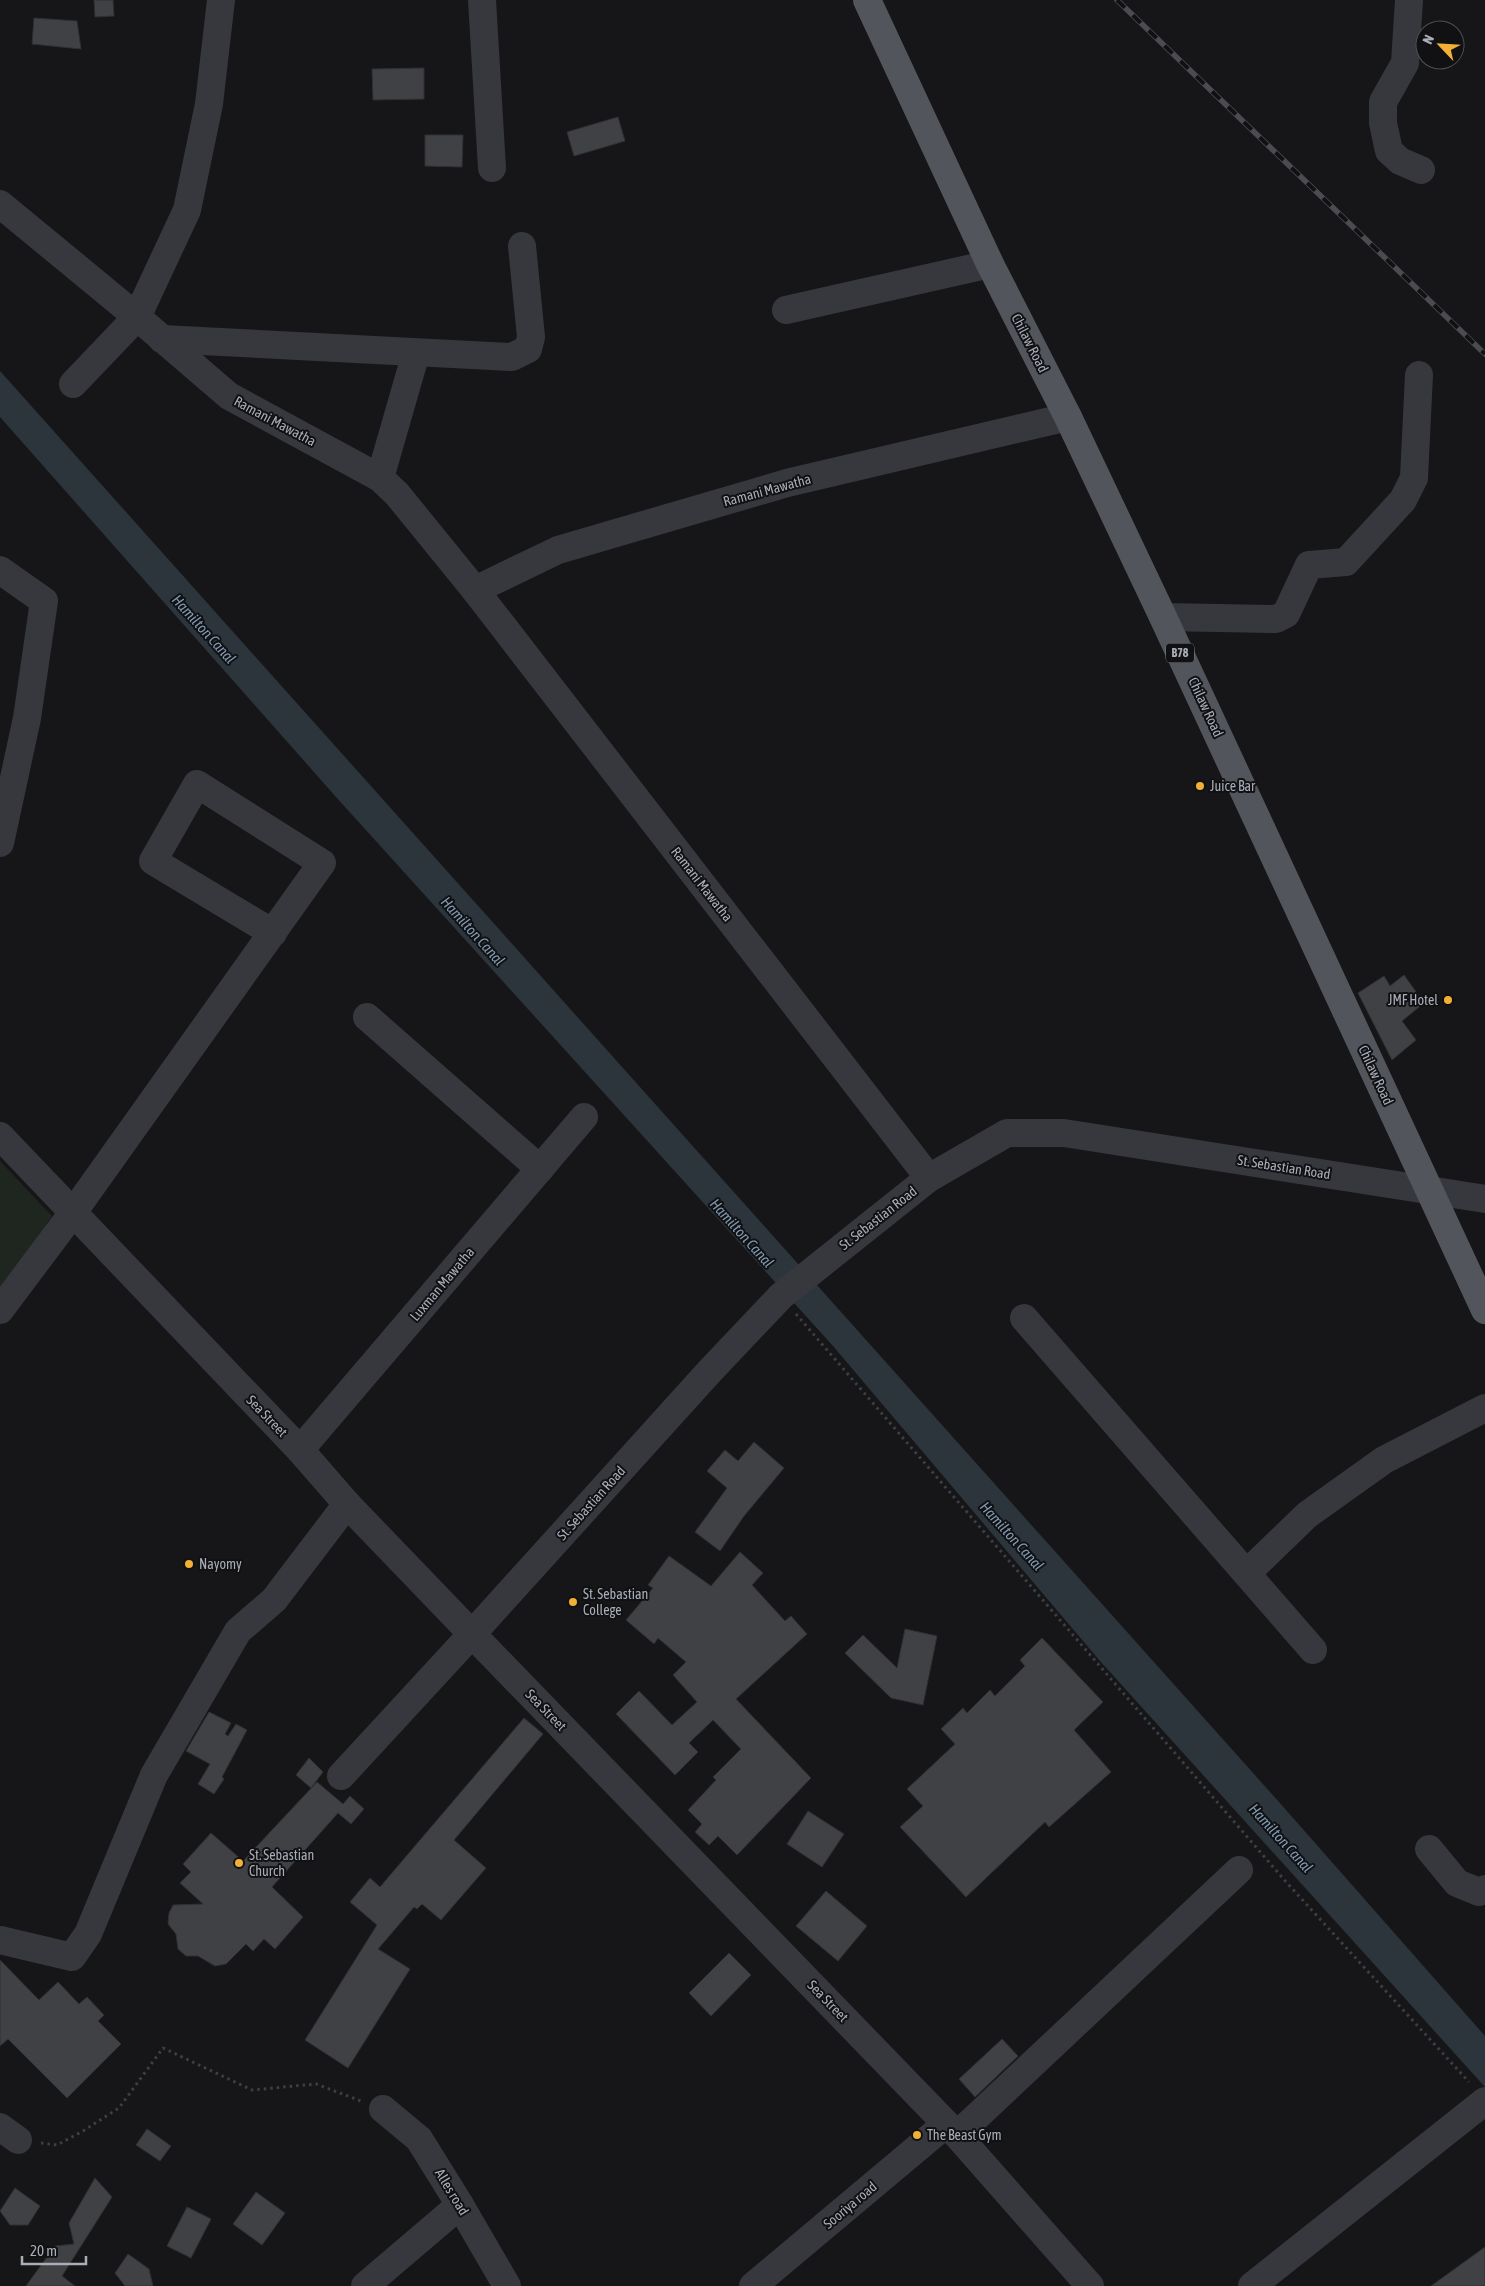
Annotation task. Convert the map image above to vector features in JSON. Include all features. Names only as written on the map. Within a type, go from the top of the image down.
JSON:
[{"type":"main road","name":"Chilaw Road","points":[[867,0],[990,264],[1068,417],[1163,617],[1485,1310]]},
{"type":"street","points":[[73,384],[137,317],[187,210],[209,104],[221,0]]},
{"type":"street","points":[[482,0],[492,168]]},
{"type":"street","points":[[1409,0],[1405,63],[1384,102],[1383,123],[1389,151],[1400,161],[1421,170]]},
{"type":"street","name":"Ramani Mawatha","points":[[0,204],[229,396],[380,478],[398,494],[475,590],[929,1178]]},
{"type":"street","points":[[162,339],[512,357],[528,349],[530,337],[522,246]]},
{"type":"street","points":[[786,310],[990,264]]},
{"type":"street","points":[[380,478],[416,353]]},
{"type":"street","points":[[1163,617],[1276,619],[1286,614],[1309,565],[1346,562],[1403,500],[1414,478],[1419,375]]},
{"type":"street","name":"Ramani Mawatha","points":[[475,590],[558,550],[787,482],[1068,417]]},
{"type":"street","points":[[0,570],[44,602],[28,718],[10,752],[0,843]]},
{"type":"street","points":[[0,1310],[72,1214],[322,864],[197,784],[153,861],[272,933]]},
{"type":"street","points":[[367,1017],[540,1169]]},
{"type":"street","name":"Luxman Mawatha","points":[[300,1450],[584,1117]]},
{"type":"street","name":"St. Sebastian Road","points":[[341,1776],[708,1372],[781,1296],[929,1178],[1007,1133],[1064,1133],[1485,1199]]},
{"type":"street","name":"Sea Street","points":[[0,1136],[72,1214],[300,1450],[347,1504],[952,2129],[1090,2286]]},
{"type":"street","points":[[1024,1318],[1313,1650]]},
{"type":"street","points":[[1247,1573],[1307,1515],[1384,1460],[1485,1408]]},
{"type":"street","points":[[0,1940],[72,1957],[88,1934],[154,1775],[238,1631],[274,1600],[347,1504]]},
{"type":"street","points":[[1429,1849],[1457,1883],[1479,1892],[1485,1889]]},
{"type":"street","name":"Sooriya road","points":[[753,2286],[952,2129],[1239,1870]]},
{"type":"street","points":[[1252,2286],[1478,2093]]},
{"type":"street","name":"Alles road","points":[[383,2109],[419,2138],[507,2286]]},
{"type":"street","points":[[364,2286],[460,2205]]},
{"type":"path","points":[[781,1296],[1287,1883],[1478,2093]]},
{"type":"path","points":[[9,2133],[56,2145],[83,2131],[119,2108],[163,2048],[252,2090],[316,2084],[383,2109]]},
{"type":"shaded area","points":[[0,1161],[52,1216],[0,1294]]},
{"type":"water","name":"Hamilton Canal","points":[[0,371],[1279,1802],[1485,2036],[1485,2087],[1100,1661],[833,1346],[336,797],[0,417]]},
{"type":"building","points":[[94,0],[113,0],[114,16],[95,17]]},
{"type":"building","points":[[34,18],[77,21],[81,49],[32,44]]},
{"type":"building","points":[[424,68],[424,99],[373,100],[372,69]]},
{"type":"building","points":[[618,117],[625,141],[574,156],[567,132]]},
{"type":"building","points":[[425,135],[463,135],[462,167],[425,166]]},
{"type":"building","points":[[1404,975],[1424,1003],[1402,1021],[1416,1040],[1392,1060],[1358,993],[1384,976],[1390,986]]},
{"type":"building","points":[[754,1442],[784,1468],[744,1516],[720,1551],[695,1532],[727,1488],[707,1471],[725,1450],[738,1461]]},
{"type":"building","points":[[740,1552],[763,1573],[752,1585],[785,1621],[791,1616],[807,1634],[736,1699],[811,1778],[737,1855],[718,1836],[709,1845],[695,1832],[702,1824],[688,1810],[716,1780],[713,1777],[741,1749],[713,1720],[689,1743],[698,1752],[675,1775],[616,1714],[639,1691],[672,1725],[697,1702],[673,1675],[686,1662],[658,1638],[654,1644],[626,1620],[653,1588],[648,1585],[669,1556],[711,1586]]},
{"type":"building","points":[[905,1629],[937,1636],[923,1705],[891,1698],[845,1653],[863,1635],[897,1668]]},
{"type":"building","points":[[1042,1638],[1103,1702],[1074,1730],[1111,1772],[1049,1827],[1045,1822],[966,1897],[900,1827],[923,1806],[907,1789],[955,1744],[941,1729],[963,1708],[967,1713],[990,1690],[995,1696],[1025,1666],[1020,1660]]},
{"type":"building","points":[[209,1712],[231,1723],[225,1734],[228,1736],[236,1724],[247,1730],[222,1777],[224,1779],[214,1794],[198,1784],[210,1764],[186,1751]]},
{"type":"building","points":[[524,1718],[543,1734],[454,1840],[486,1868],[441,1920],[422,1904],[417,1909],[414,1907],[378,1949],[410,1969],[348,2068],[305,2040],[377,1925],[350,1902],[370,1878],[380,1887]]},
{"type":"building","points":[[309,1758],[323,1772],[311,1788],[296,1775]]},
{"type":"building","name":"St. Sebastian Church","points":[[317,1782],[343,1804],[350,1796],[364,1809],[351,1824],[338,1813],[272,1887],[303,1917],[275,1949],[264,1939],[253,1951],[246,1944],[226,1964],[215,1966],[198,1956],[186,1956],[178,1949],[176,1934],[168,1924],[169,1913],[173,1905],[203,1904],[180,1883],[191,1872],[183,1864],[211,1833],[243,1861]]},
{"type":"building","points":[[808,1811],[844,1834],[822,1867],[787,1844]]},
{"type":"building","points":[[826,1891],[867,1926],[838,1961],[796,1926]]},
{"type":"building","points":[[729,1953],[751,1975],[711,2016],[689,1993]]},
{"type":"building","points":[[0,1960],[39,2000],[58,1982],[79,2004],[87,1997],[104,2015],[98,2021],[121,2044],[67,2098],[8,2039],[0,2046]]},
{"type":"building","points":[[1002,2039],[1018,2056],[975,2097],[959,2079]]},
{"type":"building","points":[[147,2129],[171,2146],[160,2161],[136,2145]]},
{"type":"building","points":[[95,2178],[112,2197],[62,2276],[75,2286],[26,2286],[55,2246],[74,2244],[69,2223]]},
{"type":"building","points":[[15,2188],[40,2206],[28,2225],[10,2225],[0,2211]]},
{"type":"building","points":[[256,2192],[285,2213],[262,2245],[233,2224]]},
{"type":"building","points":[[187,2207],[211,2219],[191,2258],[167,2246]]},
{"type":"building","points":[[1485,2247],[1485,2286],[1431,2286]]},
{"type":"building","points":[[128,2254],[149,2269],[153,2286],[125,2286],[115,2273]]},
{"type":"railway","points":[[1117,0],[1485,354]]},
{"type":"place","name":"Juice Bar","points":[[1200,786]]},
{"type":"place","name":"JMF Hotel","points":[[1448,1000]]},
{"type":"place","name":"Nayomy","points":[[189,1564]]},
{"type":"place","name":"St. Sebastian College","points":[[573,1602]]},
{"type":"place","name":"St. Sebastian Church","points":[[239,1863]]},
{"type":"place","name":"The Beast Gym","points":[[917,2135]]}]
